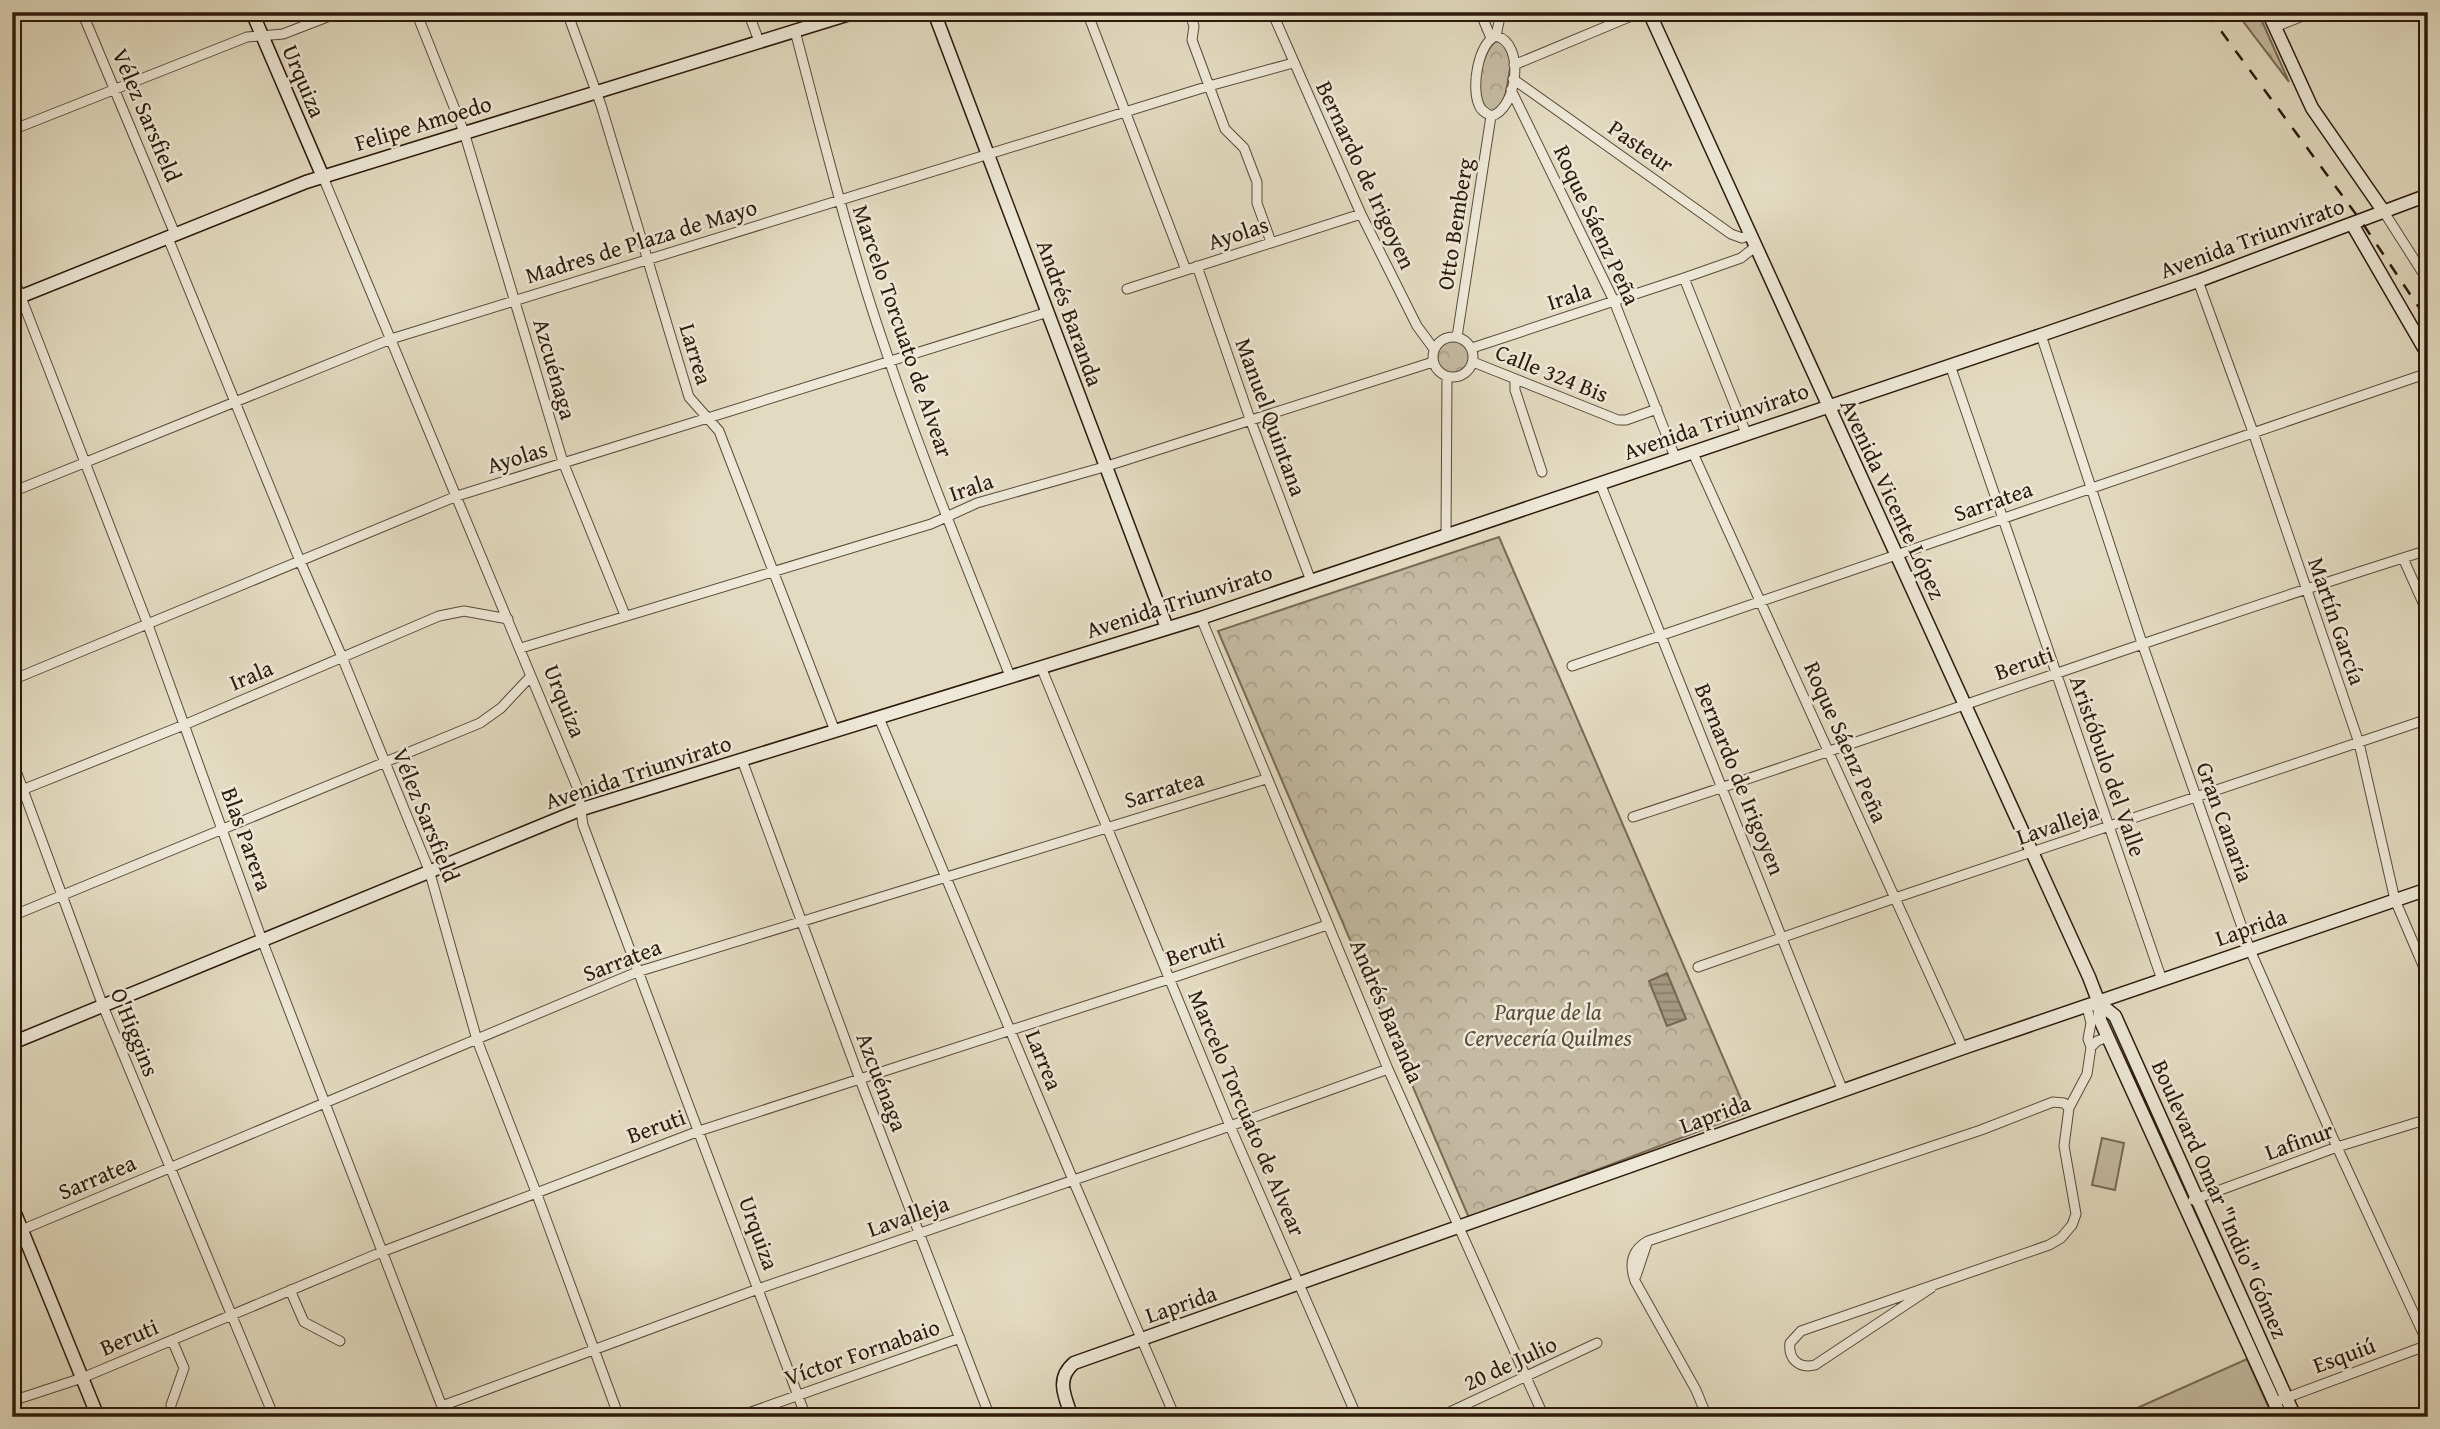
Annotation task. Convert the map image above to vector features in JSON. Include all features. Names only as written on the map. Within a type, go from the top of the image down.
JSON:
[{"type":"street","name":"Vélez Sarsfield","points":[[82,12],[115,89],[236,403],[429,870],[477,1040],[619,1417]]},
{"type":"street","name":"Urquiza","points":[[252,12],[578,789],[583,825],[806,1417]]},
{"type":"street","points":[[12,130],[247,37],[283,34],[340,12]]},
{"type":"street","name":"Azcuénaga","points":[[416,12],[464,132],[563,463],[625,615]]},
{"type":"street","name":"Larrea","points":[[566,12],[597,92],[689,397],[721,436],[835,731]]},
{"type":"street","points":[[748,12],[759,41]]},
{"type":"street","name":"Felipe Amoedo","points":[[17,298],[323,177],[856,12]]},
{"type":"street","name":"Andrés Baranda","points":[[934,12],[1167,628]]},
{"type":"street","points":[[1087,12],[1186,270]]},
{"type":"street","points":[[1189,12],[1194,26],[1192,40],[1225,129],[1244,148],[1257,182],[1257,203],[1271,242]]},
{"type":"street","name":"Bernardo de Irigoyen","points":[[1272,12],[1361,214],[1417,326],[1434,349]]},
{"type":"street","points":[[1480,12],[1494,37]]},
{"type":"street","points":[[1494,37],[1501,12]]},
{"type":"street","points":[[1514,65],[1641,12]]},
{"type":"street","name":"Avenida Vicente López","points":[[1649,12],[2031,853],[2093,1005]]},
{"type":"street","points":[[2268,12],[2312,108],[2428,281]]},
{"type":"street","points":[[2275,27],[2313,12]]},
{"type":"street","name":"Marcelo Torcuato de Alvear","points":[[795,31],[839,199],[889,361],[1010,676]]},
{"type":"street","points":[[1494,37],[1503,37],[1511,45],[1514,65],[1507,106],[1497,115],[1491,116],[1482,110],[1478,103],[1476,88],[1479,60],[1486,43],[1494,37]]},
{"type":"street","name":"Madres de Plaza de Mayo","points":[[12,492],[391,339],[1126,111],[1293,63]]},
{"type":"street","name":"Pasteur","points":[[1513,79],[1731,234],[1752,241]]},
{"type":"street","name":"Roque Sáenz Peña","points":[[1511,90],[1614,302],[1675,457]]},
{"type":"street","name":"Otto Bemberg","points":[[1457,337],[1491,116]]},
{"type":"street","name":"Avenida Triunvirato","points":[[12,1044],[582,809],[1201,618],[2198,281],[2428,195]]},
{"type":"street","name":"Ayolas","points":[[1127,289],[1361,214]]},
{"type":"street","points":[[2352,224],[2428,355]]},
{"type":"street","name":"Irala","points":[[1472,348],[1741,258],[1752,241]]},
{"type":"street","name":"Manuel Quintana","points":[[1197,266],[1250,419],[1311,581]]},
{"type":"street","name":"Blas Parera","points":[[12,274],[17,298],[86,462],[223,828],[262,940],[446,1417]]},
{"type":"street","points":[[1684,278],[1746,433]]},
{"type":"street","name":"Martín García","points":[[2198,281],[2253,432],[2359,743],[2395,900],[2428,978]]},
{"type":"street","name":"Ayolas","points":[[12,680],[457,496],[1048,312]]},
{"type":"street","name":"Gran Canaria","points":[[2041,335],[2142,643],[2250,950],[2428,1345]]},
{"type":"street","points":[[1457,337],[1472,348],[1473,362],[1466,373],[1460,376],[1447,376],[1436,368],[1433,362],[1434,349],[1444,339],[1457,337]]},
{"type":"street","name":"Irala","points":[[521,648],[931,524],[977,503],[1104,467],[1433,362]]},
{"type":"street","name":"Calle 324 Bis","points":[[1473,362],[1618,420],[1626,420],[1657,409]]},
{"type":"street","name":"Aristóbulo del Valle","points":[[1950,365],[2162,980]]},
{"type":"street","name":"Sarratea","points":[[1572,666],[2428,373]]},
{"type":"street","points":[[1447,376],[1447,535]]},
{"type":"street","points":[[1515,379],[1515,390],[1542,472]]},
{"type":"street","name":"Roque Sáenz Peña","points":[[1692,451],[1964,1048]]},
{"type":"street","name":"Bernardo de Irigoyen","points":[[1600,483],[1843,1091]]},
{"type":"street","name":"Beruti","points":[[1633,817],[1830,752],[2142,643],[2428,550]]},
{"type":"street","points":[[2403,558],[2428,614]]},
{"type":"street","name":"Irala","points":[[12,794],[453,612],[476,612],[508,619]]},
{"type":"street","name":"Andrés Baranda","points":[[1201,618],[1388,1069],[1544,1417]]},
{"type":"street","name":"Marcelo Torcuato de Alvear","points":[[1041,667],[1230,1126],[1357,1417]]},
{"type":"street","points":[[12,916],[490,717],[531,676]]},
{"type":"street","name":"Larrea","points":[[879,718],[1175,1417]]},
{"type":"street","name":"Lavalleja","points":[[1698,967],[2428,719]]},
{"type":"street","name":"O'Higgins","points":[[12,760],[103,1006],[274,1417]]},
{"type":"street","name":"Azcuénaga","points":[[742,761],[859,1077],[990,1417]]},
{"type":"street","name":"Sarratea","points":[[17,1232],[637,972],[1266,779]]},
{"type":"street","name":"Laprida","points":[[1072,1417],[1062,1388],[1068,1368],[1074,1363],[1964,1048],[2428,889]]},
{"type":"street","name":"Beruti","points":[[12,1401],[82,1378],[384,1251],[699,1131],[1327,925]]},
{"type":"street","points":[[2093,1005],[2280,1400],[2281,1417]]},
{"type":"street","points":[[1931,1288],[1815,1365],[1802,1366],[1791,1356],[1790,1343],[1801,1332],[1931,1288],[2049,1245],[2061,1238],[2072,1225],[2076,1214],[2064,1146],[2069,1108],[2087,1074],[2093,1005]]},
{"type":"street","name":"Boulevard Omar \"Indio\" Gómez","points":[[2093,1005],[2115,1016],[2198,1198],[2280,1400],[2295,1417]]},
{"type":"street","points":[[2091,1047],[2097,1041],[2108,1037]]},
{"type":"street","name":"Lavalleja","points":[[442,1406],[758,1289],[1388,1069]]},
{"type":"street","points":[[1707,1417],[1696,1390],[1635,1281],[1648,1241],[1980,1130],[2053,1102],[2064,1103],[2069,1108]]},
{"type":"street","name":"Lafinur","points":[[2185,1203],[2337,1147],[2428,1119]]},
{"type":"street","points":[[12,1206],[17,1232],[98,1417]]},
{"type":"street","points":[[290,1290],[304,1322],[340,1340]]},
{"type":"street","name":"Víctor Fornabaio","points":[[737,1417],[960,1338]]},
{"type":"street","points":[[171,1405],[184,1368],[172,1340]]},
{"type":"street","name":"20 de Julio","points":[[1439,1417],[1597,1343]]},
{"type":"street","name":"Esquiú","points":[[2280,1400],[2428,1345]]},
{"type":"green space","points":[[2236,12],[2258,12],[2289,82]]},
{"type":"green space","points":[[1496,40],[1506,46],[1511,64],[1504,103],[1491,113],[1485,107],[1479,88],[1485,55]]},
{"type":"green space","points":[[1453,341],[1465,345],[1469,357],[1465,369],[1453,373],[1441,369],[1437,357],[1441,345]]},
{"type":"green space","name":"Parque de la Cervecería Quilmes","points":[[1499,537],[1747,1113],[1469,1218],[1218,631]]},
{"type":"green space","points":[[2102,1138],[2124,1143],[2115,1190],[2092,1185]]},
{"type":"green space","points":[[2247,1359],[2273,1417],[2117,1417]]},
{"type":"shaded area","points":[[1667,973],[1686,1019],[1667,1026],[1649,981]]},
{"type":"railway","points":[[2207,12],[2361,221],[2428,321]]}]
